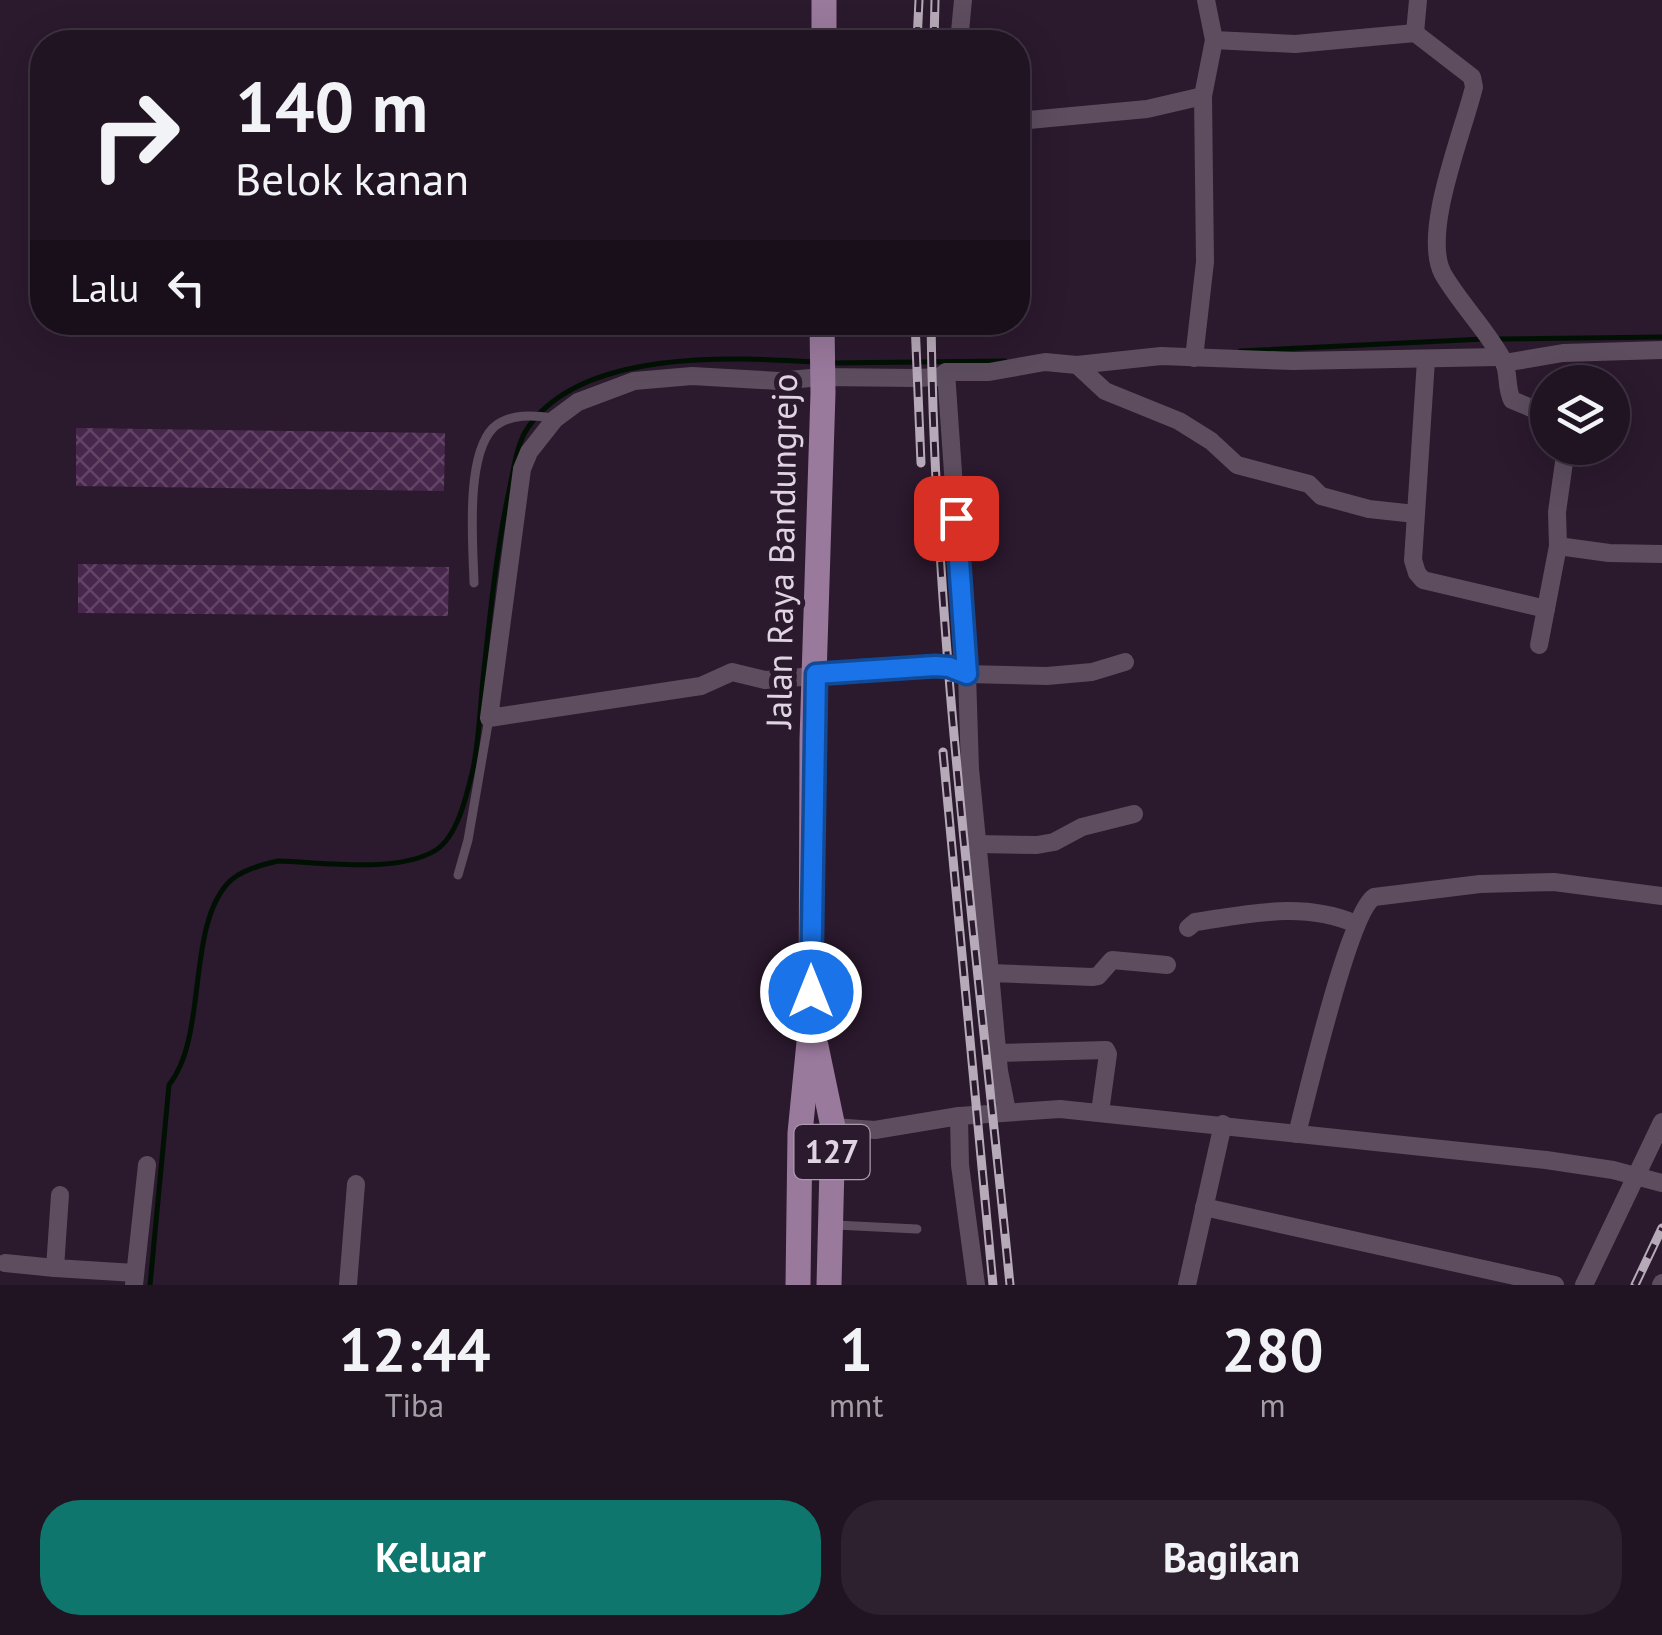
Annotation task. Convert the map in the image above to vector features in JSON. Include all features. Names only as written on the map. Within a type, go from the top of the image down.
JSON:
[{"type":"main road","points":[[824,0],[824,30]]},
{"type":"main road","name":"Jalan Raya Bandungrejo","points":[[798,1285],[800,1133],[811,1022],[822,335]]},
{"type":"main road","name":"Jalan Raya Bandungrejo","points":[[811,1022],[832,1127],[829,1285]]},
{"type":"street","points":[[960,30],[962,0]]},
{"type":"street","points":[[1195,357],[1200,332],[1206,211],[1203,96],[1214,40],[1206,0]]},
{"type":"street","points":[[1414,33],[1418,0]]},
{"type":"street","points":[[1214,40],[1294,44],[1414,33],[1474,82],[1435,239],[1436,256],[1442,272],[1488,332],[1512,400],[1530,408]]},
{"type":"street","points":[[1030,120],[1147,109],[1203,96]]},
{"type":"street","points":[[1124,662],[1063,676],[967,674],[935,666],[764,680],[732,672],[700,686],[489,718],[522,469],[529,452],[552,418],[578,402],[634,381],[692,376],[779,381],[822,368],[939,377],[946,372],[989,372],[1044,362],[1077,365],[1161,356],[1426,360],[1662,350]]},
{"type":"street","points":[[1426,360],[1414,566],[1424,580],[1546,608]]},
{"type":"street","points":[[1077,365],[1105,391],[1180,421],[1237,464],[1310,484],[1321,496],[1370,510],[1415,514]]},
{"type":"street","points":[[946,372],[976,844],[998,1054],[1008,1111]]},
{"type":"street","points":[[1539,645],[1558,546],[1557,512],[1564,465]]},
{"type":"street","points":[[1558,546],[1609,554],[1662,554]]},
{"type":"street","points":[[976,844],[1054,842],[1082,827],[1134,814]]},
{"type":"street","points":[[1297,1134],[1324,1028],[1366,902],[1374,897],[1480,884],[1554,882],[1662,896]]},
{"type":"street","points":[[1188,928],[1193,922],[1282,910],[1330,913],[1356,924]]},
{"type":"street","points":[[990,973],[1092,977],[1098,976],[1112,960],[1167,966]]},
{"type":"street","points":[[998,1054],[1106,1050],[1100,1112]]},
{"type":"street","points":[[832,1127],[875,1130],[959,1116],[1060,1109],[1546,1160],[1662,1183]]},
{"type":"street","points":[[959,1116],[960,1165],[976,1285]]},
{"type":"street","points":[[1584,1285],[1662,1122]]},
{"type":"street","points":[[1187,1285],[1223,1124]]},
{"type":"street","points":[[4,1263],[135,1279],[147,1165]]},
{"type":"street","points":[[348,1285],[356,1184]]},
{"type":"street","points":[[55,1268],[60,1195]]},
{"type":"street","points":[[1204,1207],[1555,1285]]},
{"type":"lane","points":[[474,583],[472,498],[483,444],[494,428],[508,419],[528,415],[552,418]]},
{"type":"lane","points":[[458,876],[489,718]]},
{"type":"lane","points":[[831,1225],[917,1229]]},
{"type":"building","points":[[76,428],[445,433],[444,491],[76,486]]},
{"type":"building","points":[[78,564],[449,567],[448,616],[78,613]]},
{"type":"waterway","points":[[1495,339],[1662,337]]},
{"type":"waterway","points":[[1240,351],[1484,339]]},
{"type":"waterway","points":[[150,1285],[169,1085],[189,1039],[201,954],[215,903],[233,878],[265,864],[401,862],[436,850],[450,835],[461,814],[473,769],[500,538],[516,457],[529,426],[554,401],[585,383],[622,371],[702,360],[815,362]]},
{"type":"waterway","points":[[831,363],[1005,361]]},
{"type":"railway","points":[[918,30],[919,0]]},
{"type":"railway","points":[[934,30],[935,0]]},
{"type":"railway","points":[[916,335],[921,463]]},
{"type":"railway","points":[[931,335],[934,443],[950,684],[1010,1285]]},
{"type":"railway","points":[[943,752],[993,1285]]},
{"type":"railway","points":[[1635,1285],[1662,1228]]},
{"type":"route","points":[[811,992],[816,674],[935,666],[967,674],[956,518]]}]
